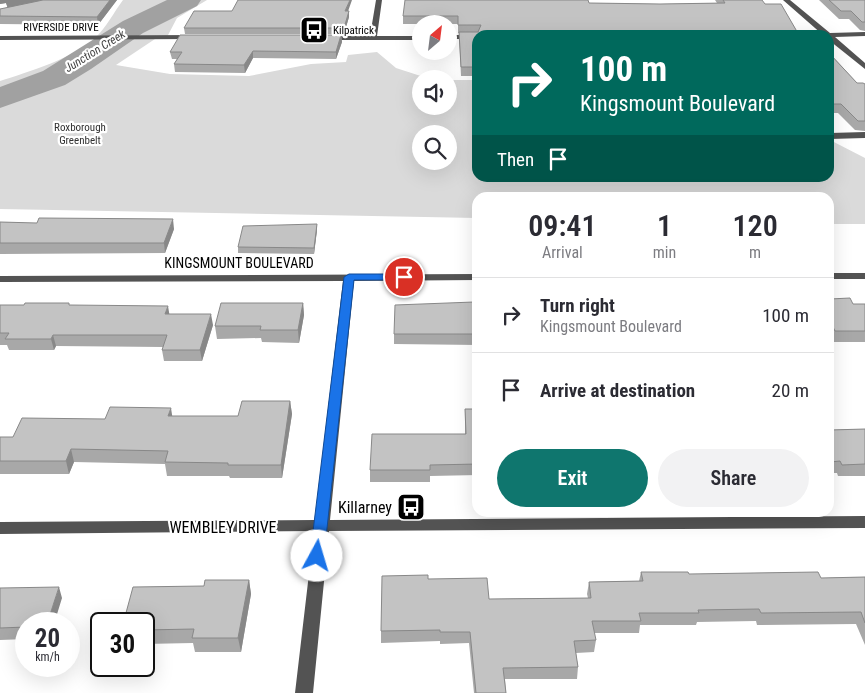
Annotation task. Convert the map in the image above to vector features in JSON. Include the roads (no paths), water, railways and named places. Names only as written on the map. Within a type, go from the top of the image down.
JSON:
[{"type":"street","points":[[373,38],[379,0]]},
{"type":"street","points":[[786,0],[822,30]]},
{"type":"street","points":[[834,36],[865,34]]},
{"type":"street","points":[[458,37],[472,37]]},
{"type":"street","name":"RIVERSIDE DRIVE","points":[[0,38],[201,38]]},
{"type":"street","points":[[314,38],[412,38]]},
{"type":"street","points":[[834,40],[865,67]]},
{"type":"street","points":[[834,136],[865,135]]},
{"type":"street","points":[[834,276],[865,276]]},
{"type":"street","points":[[304,693],[320,526],[349,277]]},
{"type":"street","name":"KINGSMOUNT BOULEVARD","points":[[0,279],[472,277]]},
{"type":"street","name":"WEMBLEY DRIVE","points":[[0,528],[865,522]]},
{"type":"waterway","name":"Junction Creek","points":[[0,98],[54,78],[133,27],[188,0]]},
{"type":"place","name":"Kilpatrick","points":[[314,30]]},
{"type":"place","name":"Killarney","points":[[411,507]]},
{"type":"park label","name":"Roxborough Greenbelt","points":[[80,133]]}]
